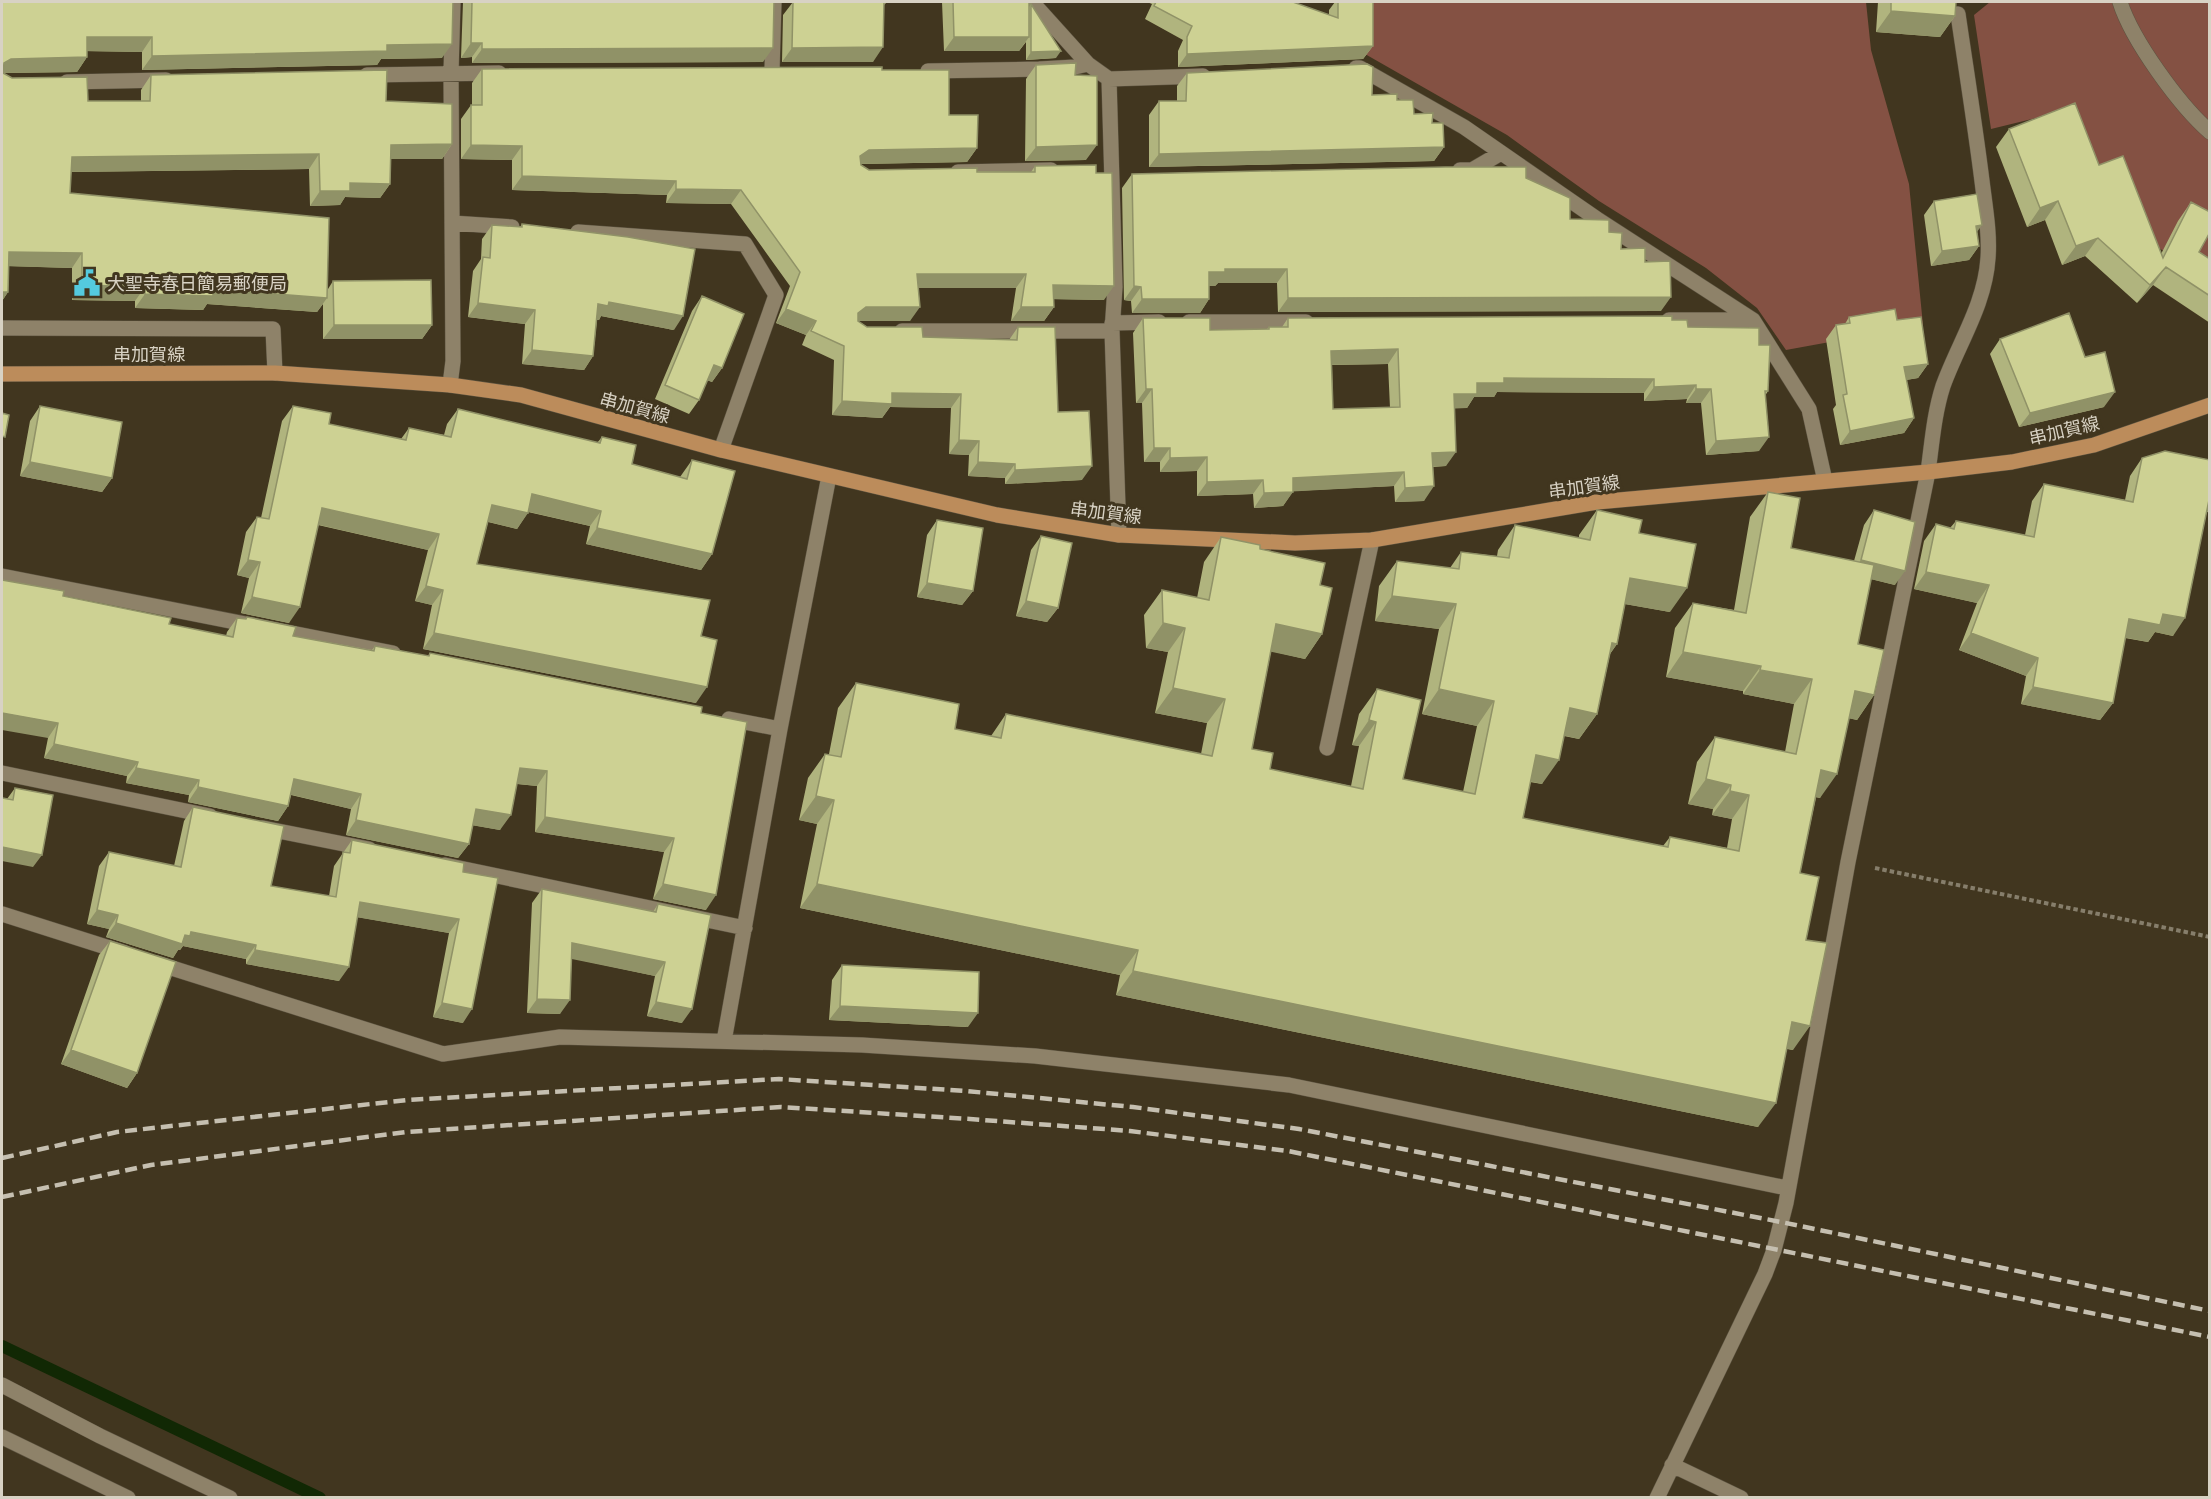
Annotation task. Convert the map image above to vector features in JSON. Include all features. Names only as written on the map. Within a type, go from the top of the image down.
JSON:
[{"type":"main road","name":"串加賀線","points":[[2,374],[275,373],[450,385],[521,395],[721,450],[997,515],[1119,535],[1295,543],[1372,540],[1597,502],[1928,472],[2012,462],[2094,445],[2210,405]]},
{"type":"street","points":[[450,385],[453,362],[451,73],[453,2]]},
{"type":"street","points":[[772,71],[774,2]]},
{"type":"street","points":[[1032,2],[1088,64],[1109,79],[1213,76]]},
{"type":"street","points":[[2120,2],[2143,49],[2167,83],[2210,132]]},
{"type":"street","points":[[1657,1497],[1765,1274],[1774,1250],[1786,1203],[1848,862],[1928,472],[1935,420],[1942,388],[1973,320],[1988,258],[1979,156],[1958,14]]},
{"type":"street","points":[[913,71],[1039,69],[1088,64]]},
{"type":"street","points":[[1338,69],[1360,68],[1464,127],[1597,219],[1753,320],[1809,409],[1825,481]]},
{"type":"street","points":[[355,75],[511,72]]},
{"type":"street","points":[[1109,79],[1115,287],[1112,327],[1119,535]]},
{"type":"street","points":[[48,82],[176,80]]},
{"type":"street","points":[[1448,171],[1472,170],[1502,153]]},
{"type":"street","points":[[940,173],[1066,170]]},
{"type":"street","points":[[452,223],[522,228]]},
{"type":"street","points":[[558,231],[745,244],[776,295],[721,450]]},
{"type":"street","points":[[1658,321],[1753,320]]},
{"type":"street","points":[[892,331],[1326,322]]},
{"type":"street","points":[[2,328],[273,329],[275,373]]},
{"type":"street","points":[[724,1041],[780,729],[829,476]]},
{"type":"street","points":[[1327,748],[1372,540]]},
{"type":"street","points":[[2,576],[408,656]]},
{"type":"street","points":[[710,716],[780,729]]},
{"type":"street","points":[[2,773],[229,820]]},
{"type":"street","points":[[252,825],[378,851]]},
{"type":"street","points":[[436,863],[744,928]]},
{"type":"street","points":[[2,914],[443,1054],[560,1037],[862,1045],[1035,1056],[1289,1085],[1787,1188]]},
{"type":"street","points":[[2,1385],[100,1436],[230,1497]]},
{"type":"street","points":[[2,1437],[128,1497]]},
{"type":"street","points":[[1672,1465],[1741,1497]]},
{"type":"path","points":[[1848,862],[2210,937]]},
{"type":"shaded area","points":[[1363,2],[1866,2],[1871,50],[1909,184],[1923,325],[1786,350],[1757,308],[1706,268],[1599,201],[1507,135],[1365,54]]},
{"type":"shaded area","points":[[1990,2],[2209,2],[2209,277],[2143,239],[2065,111],[1991,129],[1974,15]]},
{"type":"building","points":[[2,2],[453,2],[452,44],[387,45],[387,51],[152,56],[152,37],[87,37],[87,57],[11,59],[4,63],[3,73],[12,78],[87,77],[88,101],[150,101],[151,75],[387,70],[386,101],[452,104],[452,144],[391,145],[390,184],[350,183],[350,191],[320,191],[319,154],[72,157],[70,193],[329,218],[327,298],[213,289],[213,296],[145,294],[145,287],[82,285],[82,253],[9,252],[8,292],[2,292]]},
{"type":"building","points":[[472,2],[774,2],[773,48],[482,49],[482,43],[471,43]]},
{"type":"building","points":[[793,2],[884,2],[883,47],[792,48]]},
{"type":"building","points":[[953,2],[1029,2],[1029,37],[954,37]]},
{"type":"building","points":[[1156,2],[1293,2],[1338,18],[1338,2],[1373,2],[1373,46],[1187,54],[1187,37],[1192,26],[1154,6]]},
{"type":"building","points":[[1891,2],[1956,2],[1955,16],[1891,11]]},
{"type":"building","points":[[1031,4],[1061,51],[1031,52]]},
{"type":"building","points":[[1076,63],[1075,75],[1097,76],[1097,145],[1036,147],[1036,65]]},
{"type":"building","points":[[1367,64],[1373,67],[1372,95],[1397,94],[1397,100],[1413,100],[1414,114],[1433,113],[1432,123],[1443,123],[1444,147],[1159,154],[1159,101],[1186,101],[1187,73]]},
{"type":"building","points":[[882,67],[882,70],[949,70],[949,115],[978,115],[977,148],[869,150],[860,156],[861,165],[869,170],[977,168],[977,172],[1035,172],[1035,166],[1096,165],[1096,173],[1112,173],[1114,286],[1053,285],[1054,307],[1021,307],[1026,274],[917,274],[920,307],[866,307],[858,313],[858,321],[867,327],[922,327],[923,337],[1017,340],[1018,327],[1055,327],[1058,412],[1089,411],[1092,466],[1015,470],[1015,464],[978,462],[979,441],[959,440],[961,394],[892,393],[892,404],[842,401],[844,346],[811,331],[816,321],[786,309],[800,272],[741,190],[676,189],[676,181],[522,176],[522,146],[471,145],[471,105],[482,105],[482,69]]},
{"type":"building","points":[[2075,103],[2099,165],[2123,156],[2163,258],[2191,202],[2210,212],[2210,232],[2199,252],[2210,259],[2210,296],[2166,267],[2150,285],[2098,238],[2076,246],[2058,201],[2040,208],[2009,129]]},
{"type":"building","points":[[1526,167],[1526,178],[1570,198],[1570,219],[1609,220],[1609,232],[1622,233],[1621,249],[1645,248],[1645,262],[1670,261],[1671,297],[1288,298],[1287,269],[1225,269],[1225,272],[1209,272],[1209,299],[1142,299],[1141,287],[1134,286],[1132,174]]},
{"type":"building","points":[[1977,194],[1982,225],[1976,226],[1979,246],[1942,251],[1934,201]]},
{"type":"building","points":[[522,224],[628,237],[695,249],[683,316],[609,302],[608,306],[598,304],[593,356],[532,350],[535,310],[478,303],[483,257],[490,258],[492,225],[522,227]]},
{"type":"building","points":[[431,280],[432,325],[334,325],[333,281]]},
{"type":"building","points":[[702,296],[744,314],[722,368],[714,365],[699,400],[665,385]]},
{"type":"building","points":[[1895,309],[1897,320],[1921,317],[1928,364],[1904,367],[1914,418],[1850,431],[1843,395],[1847,394],[1836,325],[1850,323],[1849,317]]},
{"type":"building","points":[[2069,313],[2085,357],[2105,352],[2115,392],[2030,413],[2000,339]]},
{"type":"building","points":[[1672,316],[1672,320],[1687,320],[1688,327],[1759,328],[1759,345],[1770,345],[1768,391],[1765,391],[1769,437],[1716,441],[1711,389],[1696,389],[1696,385],[1654,387],[1654,379],[1504,378],[1504,383],[1477,383],[1477,394],[1454,394],[1456,452],[1432,453],[1434,486],[1405,488],[1404,472],[1293,478],[1293,492],[1264,493],[1263,480],[1207,482],[1207,457],[1170,458],[1170,448],[1154,448],[1152,389],[1146,389],[1143,318],[1210,318],[1210,330],[1288,327],[1288,318]],"holes":[[[1398,349],[1400,407],[1333,409],[1331,351]]]},
{"type":"building","points":[[40,406],[122,422],[112,478],[30,462]]},
{"type":"building","points":[[293,406],[331,413],[329,424],[406,440],[409,428],[451,437],[458,409],[600,443],[602,437],[636,445],[632,464],[687,479],[692,460],[735,471],[712,554],[597,528],[601,511],[532,494],[528,513],[492,505],[477,564],[710,600],[701,636],[717,640],[707,687],[434,633],[443,590],[426,586],[439,534],[322,508],[300,607],[252,597],[260,562],[248,560],[257,517],[269,519]]},
{"type":"building","points":[[2,413],[9,415],[5,437],[2,436]]},
{"type":"building","points":[[2165,451],[2210,460],[2210,495],[2185,618],[2163,614],[2160,625],[2129,619],[2113,703],[2033,687],[2038,658],[1971,633],[1989,585],[1926,572],[1936,524],[1954,529],[1956,521],[2034,537],[2044,484],[2133,502],[2142,458]]},
{"type":"building","points":[[1768,492],[1800,498],[1791,548],[1874,565],[1858,644],[1884,650],[1874,695],[1855,691],[1837,774],[1821,770],[1800,873],[1819,877],[1806,940],[1827,943],[1810,1026],[1792,1022],[1776,1103],[1133,971],[1138,950],[817,884],[834,800],[816,796],[825,754],[841,757],[856,683],[959,704],[955,729],[1001,738],[1006,714],[1212,756],[1225,699],[1173,688],[1185,628],[1163,623],[1162,590],[1209,600],[1221,537],[1260,545],[1260,549],[1325,563],[1320,585],[1332,588],[1322,634],[1276,624],[1252,749],[1273,753],[1270,769],[1363,789],[1376,722],[1369,720],[1377,689],[1421,700],[1403,779],[1475,794],[1494,701],[1439,689],[1456,604],[1392,596],[1397,561],[1459,569],[1461,552],[1509,558],[1515,525],[1590,540],[1597,510],[1642,520],[1639,533],[1696,544],[1687,588],[1630,578],[1617,644],[1612,643],[1597,714],[1570,708],[1559,760],[1536,755],[1523,818],[1668,847],[1670,837],[1739,851],[1749,795],[1730,791],[1731,785],[1706,779],[1715,737],[1796,754],[1812,679],[1760,670],[1761,666],[1683,652],[1693,603],[1746,613]]},
{"type":"building","points":[[1874,510],[1915,522],[1905,571],[1861,560]]},
{"type":"building","points":[[937,520],[983,528],[973,591],[927,583]]},
{"type":"building","points":[[1041,536],[1072,543],[1058,608],[1026,601]]},
{"type":"building","points":[[2,580],[64,591],[63,596],[171,618],[169,624],[233,637],[237,618],[246,619],[247,617],[296,627],[293,636],[374,651],[375,646],[429,656],[430,653],[702,707],[701,713],[747,722],[716,895],[663,884],[674,838],[545,817],[547,771],[520,768],[511,815],[476,809],[469,844],[356,820],[361,794],[294,779],[288,806],[198,787],[199,780],[136,768],[138,762],[54,744],[58,723],[2,713]]},
{"type":"building","points":[[15,788],[53,795],[42,855],[2,847],[2,798],[13,800]]},
{"type":"building","points":[[193,807],[284,826],[271,886],[336,897],[343,852],[350,853],[352,840],[464,863],[463,872],[498,878],[472,1009],[442,1003],[459,919],[360,902],[349,967],[255,950],[256,945],[191,932],[190,936],[185,935],[182,944],[116,923],[118,915],[97,910],[109,852],[181,867]]},
{"type":"building","points":[[542,889],[656,912],[658,904],[711,915],[692,1009],[656,1002],[665,962],[572,943],[570,1000],[537,999]]},
{"type":"building","points":[[110,941],[176,962],[137,1073],[71,1050]]},
{"type":"building","points":[[842,965],[979,972],[978,1013],[840,1006]]},
{"type":"waterway","points":[[2,1346],[320,1498]]},
{"type":"railway","points":[[2,1158],[117,1132],[407,1100],[779,1079],[966,1091],[1133,1107],[1299,1129],[1781,1222],[2210,1311]]},
{"type":"railway","points":[[2,1197],[151,1165],[406,1132],[781,1107],[1130,1131],[1288,1151],[2210,1337]]},
{"type":"place","name":"大聖寺春日簡易郵便局","points":[[87,283]]}]
